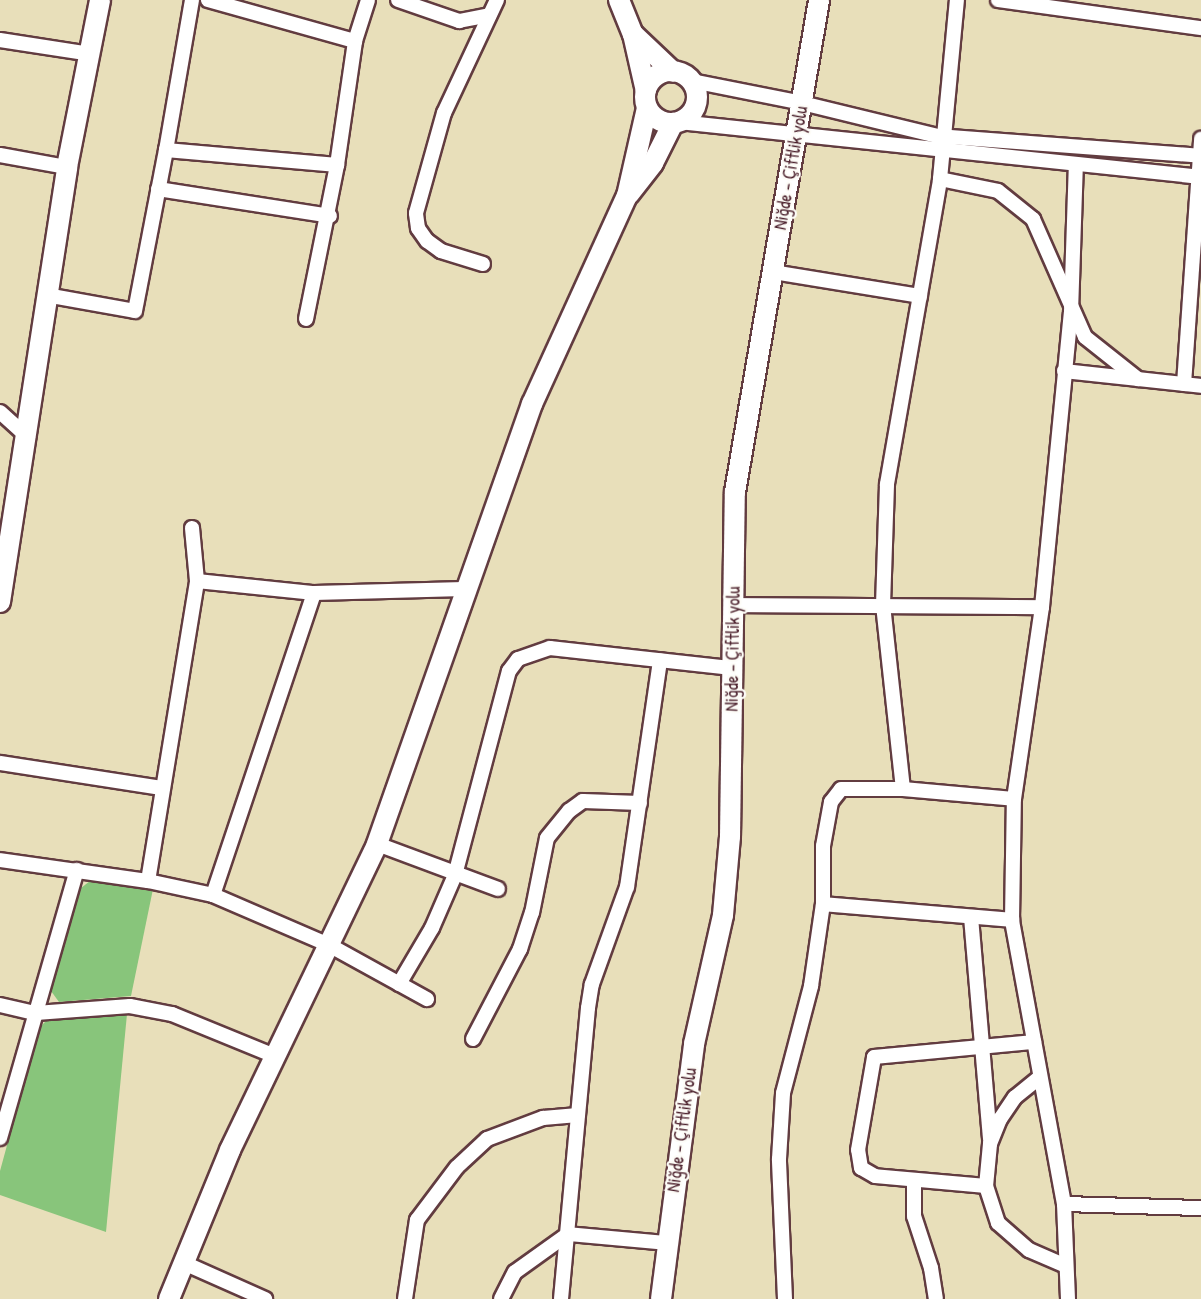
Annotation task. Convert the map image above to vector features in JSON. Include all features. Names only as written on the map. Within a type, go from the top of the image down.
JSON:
[{"type":"street","points":[[0,602],[6,525],[28,437],[46,295],[67,167],[100,0]]},
{"type":"street","points":[[46,295],[135,311],[192,0]]},
{"type":"street","points":[[208,0],[355,41]]},
{"type":"street","points":[[306,319],[330,216],[355,41],[368,0]]},
{"type":"street","points":[[483,264],[441,251],[427,241],[418,228],[416,213],[444,112],[497,0]]},
{"type":"street","points":[[619,0],[633,34],[646,99],[661,121],[942,153],[1199,177]]},
{"type":"street","name":"Niğde - Çiftlik yolu","points":[[661,1299],[694,1044],[723,915],[730,837],[735,492],[819,0]]},
{"type":"street","points":[[903,789],[884,605],[887,484],[940,179],[957,0]]},
{"type":"street","points":[[998,0],[1201,28]]},
{"type":"street","points":[[407,2],[459,21],[489,15]]},
{"type":"street","points":[[633,34],[673,72],[692,81],[802,103],[943,136],[1200,156]]},
{"type":"street","points":[[0,40],[90,54]]},
{"type":"street","points":[[169,1299],[275,1056],[377,844],[532,404],[627,196],[646,99],[653,78],[673,72]]},
{"type":"street","points":[[627,196],[653,163],[676,122],[696,105],[692,81]]},
{"type":"street","points":[[1184,384],[1201,140]]},
{"type":"street","points":[[166,150],[337,165]]},
{"type":"street","points":[[0,155],[67,167]]},
{"type":"street","points":[[1068,1299],[1064,1204],[1012,920],[1014,799],[1042,607],[1071,312],[1076,165]]},
{"type":"street","points":[[940,179],[998,191],[1033,219],[1054,261],[1071,312],[1095,348],[1138,379]]},
{"type":"street","points":[[159,189],[330,216]]},
{"type":"street","points":[[773,272],[920,296]]},
{"type":"street","points":[[1064,371],[1201,386]]},
{"type":"street","points":[[0,412],[28,437]]},
{"type":"street","points":[[148,881],[161,788],[196,581],[192,528]]},
{"type":"street","points":[[196,581],[314,593],[465,589]]},
{"type":"street","points":[[213,895],[314,593]]},
{"type":"street","points":[[733,605],[1042,607]]},
{"type":"street","points":[[399,984],[432,928],[455,875],[509,671],[518,659],[550,648],[732,668]]},
{"type":"street","points":[[561,1299],[592,984],[627,887],[660,660]]},
{"type":"street","points":[[0,763],[161,788]]},
{"type":"street","points":[[785,1299],[779,1159],[783,1093],[811,986],[823,904],[824,846],[831,802],[841,789],[903,789],[1014,799]]},
{"type":"street","points":[[473,1039],[520,949],[532,913],[547,838],[569,811],[583,801],[640,803]]},
{"type":"street","points":[[377,844],[455,875],[498,889]]},
{"type":"street","points":[[0,860],[148,881],[213,895],[329,945],[427,999]]},
{"type":"street","points":[[0,1138],[77,870]]},
{"type":"street","points":[[823,904],[1012,920]]},
{"type":"street","points":[[971,917],[990,1144],[986,1186],[998,1223],[1029,1250],[1066,1266]]},
{"type":"street","points":[[0,1005],[36,1013],[130,1006],[171,1014],[275,1056]]},
{"type":"street","points":[[986,1186],[914,1182],[875,1176],[861,1168],[858,1150],[874,1057],[1034,1042]]},
{"type":"street","points":[[990,1144],[999,1119],[1016,1097],[1040,1077]]},
{"type":"street","points":[[405,1299],[417,1220],[457,1167],[487,1139],[543,1118],[578,1115]]},
{"type":"street","points":[[914,1182],[914,1216],[931,1268],[936,1299]]},
{"type":"street","points":[[1064,1204],[1201,1208]]},
{"type":"street","points":[[501,1299],[515,1272],[568,1234],[667,1243]]},
{"type":"street","points":[[184,1263],[265,1299]]},
{"type":"green space","points":[[90,881],[153,889],[131,996],[59,1002],[51,991],[81,888]]},
{"type":"green space","points":[[127,1014],[106,1232],[0,1195],[0,1171],[39,1028],[47,1020]]}]
